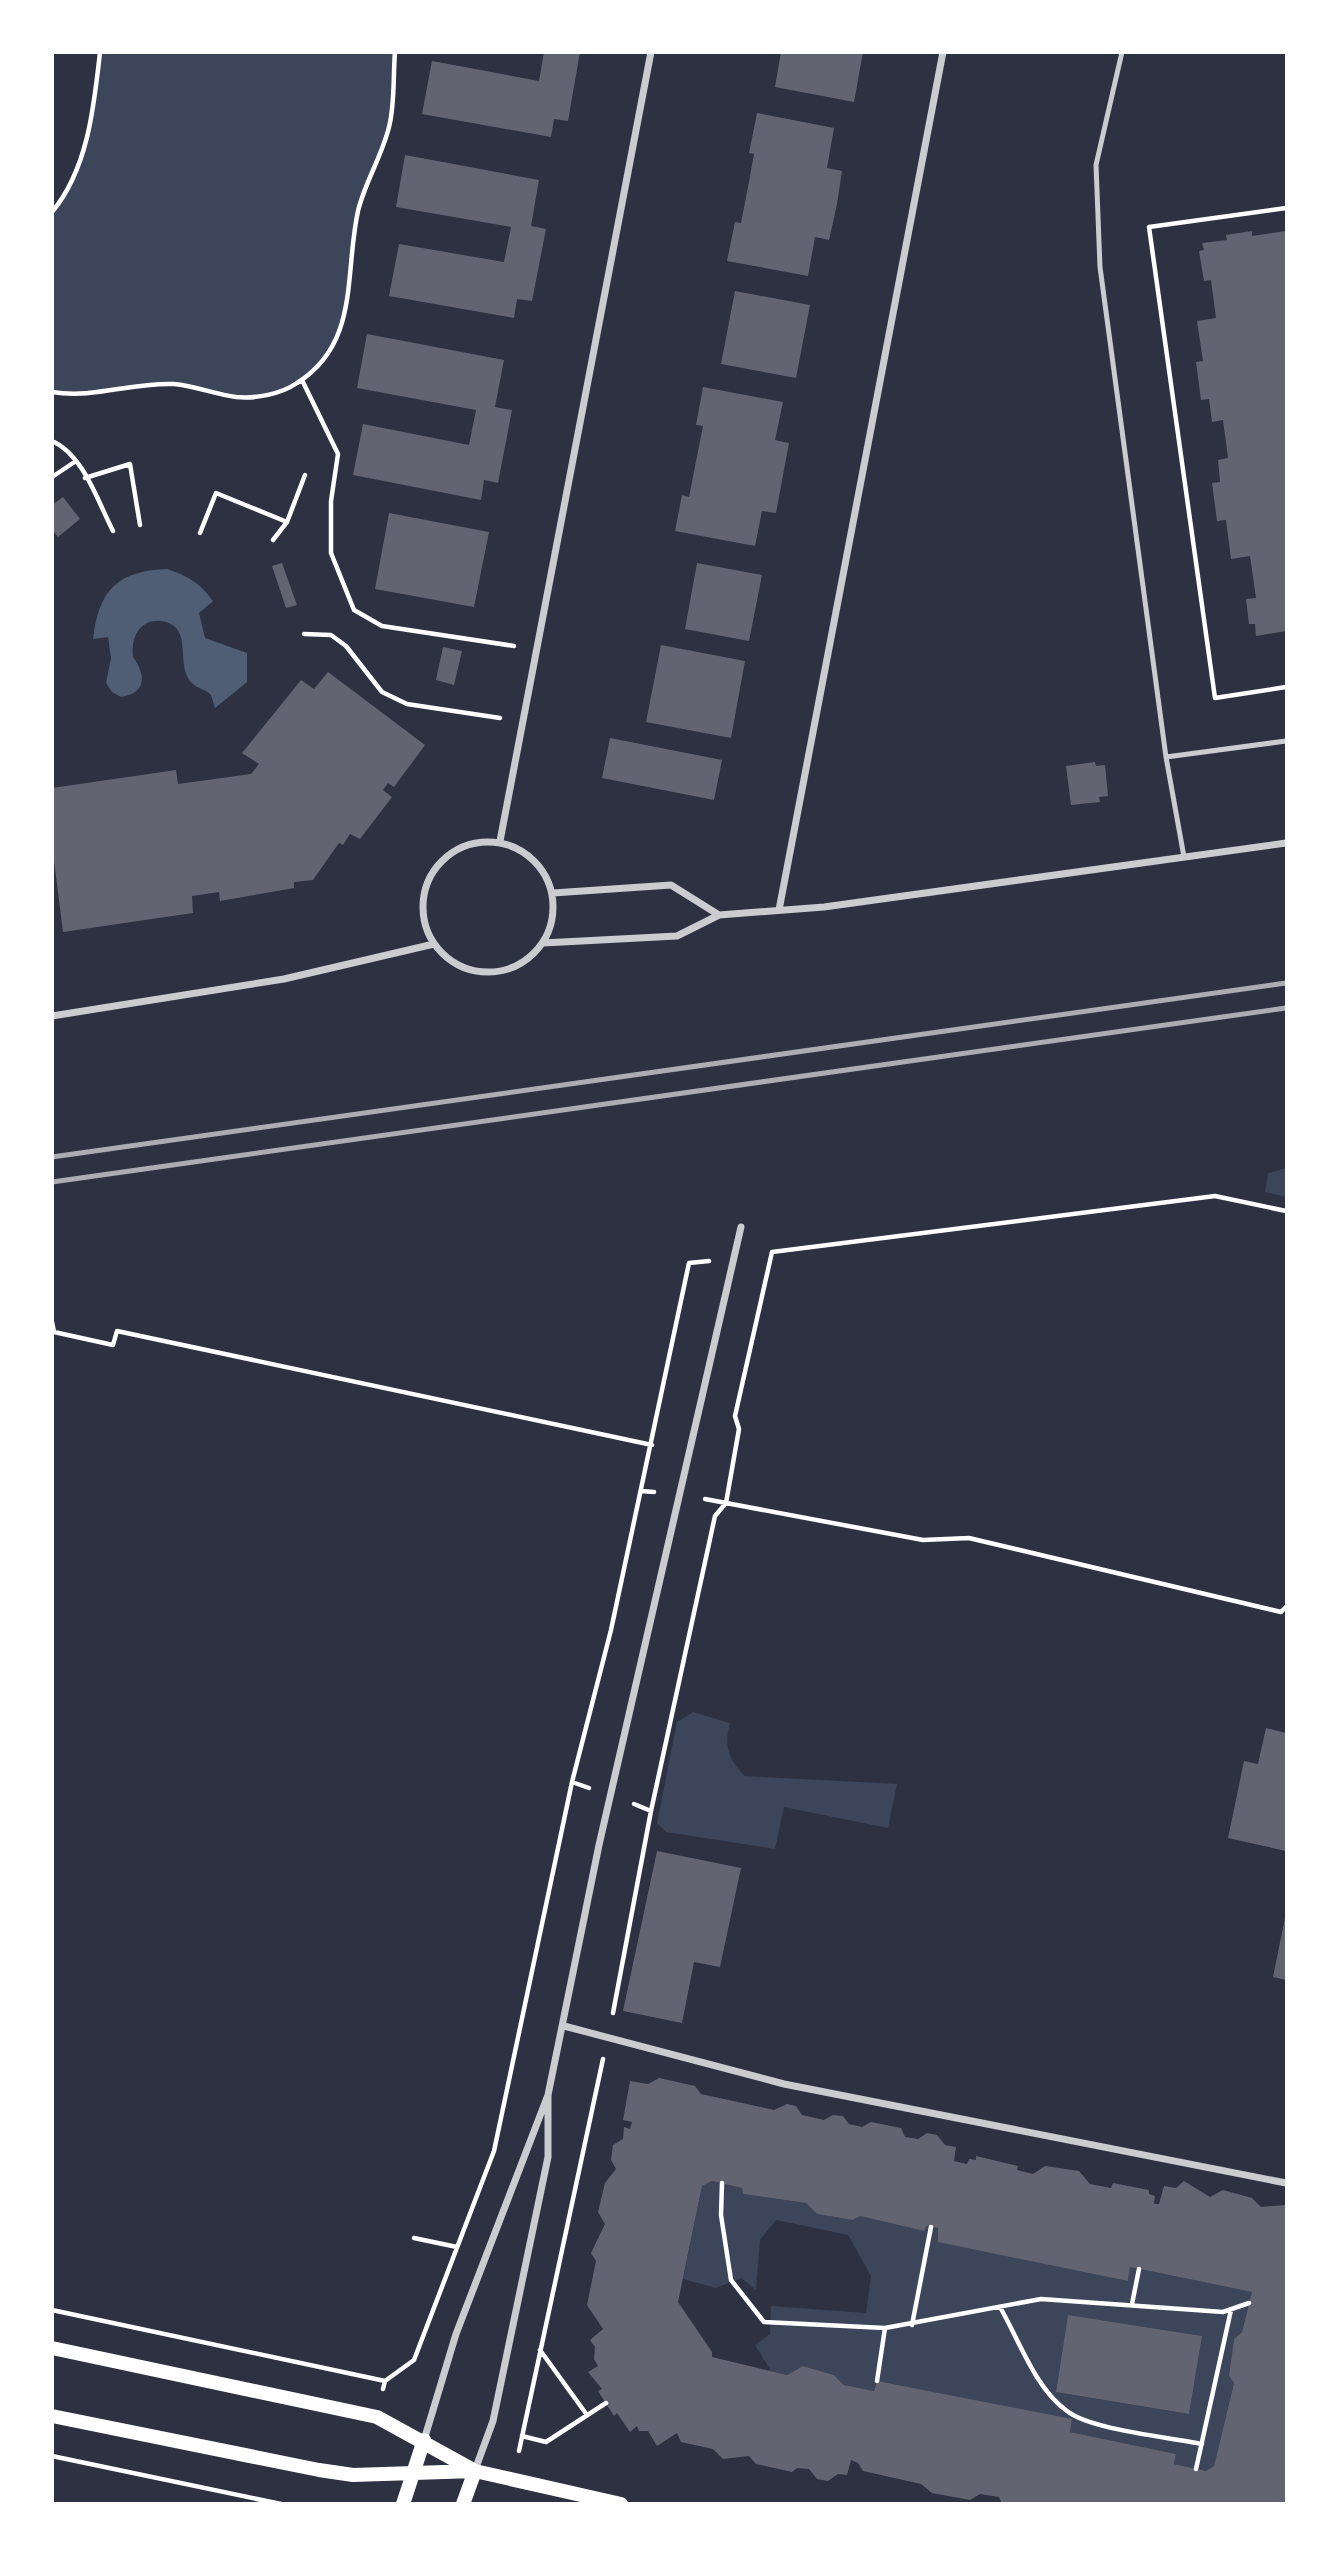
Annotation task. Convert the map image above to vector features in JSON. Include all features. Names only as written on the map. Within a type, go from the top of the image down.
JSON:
[{"type":"main road","points":[[52,2348],[377,2417],[424,2440],[475,2471]]},
{"type":"main road","points":[[52,2416],[319,2470],[353,2475],[475,2471],[621,2504]]},
{"type":"main road","points":[[403,2504],[424,2440]]},
{"type":"main road","points":[[463,2504],[475,2471]]},
{"type":"street","points":[[500,841],[651,52]]},
{"type":"street","points":[[779,910],[943,52]]},
{"type":"street","points":[[500,841],[524,851],[542,869],[553,893],[553,919],[543,943],[525,961],[502,971],[477,972],[452,962],[434,944],[424,921],[423,895],[433,871],[450,852],[475,842],[500,841]]},
{"type":"street","points":[[543,943],[677,936],[719,915],[779,910],[1286,843]]},
{"type":"street","points":[[553,893],[671,885],[719,915]]},
{"type":"street","points":[[52,1016],[284,979],[434,944]]},
{"type":"street","points":[[424,2440],[456,2334],[548,2095],[610,1795],[741,1227]]},
{"type":"street","points":[[564,2026],[784,2084],[1286,2183]]},
{"type":"street","points":[[475,2471],[493,2421],[548,2157],[548,2095]]},
{"type":"lane","points":[[1122,52],[1096,165],[1100,267],[1166,757],[1184,857]]},
{"type":"lane","points":[[1166,757],[1286,741]]},
{"type":"path","points":[[52,212],[61,201],[85,145],[100,52]]},
{"type":"path","points":[[52,392],[82,396],[173,384],[236,397],[260,396],[290,388],[316,370],[337,343],[348,300],[350,252],[359,208],[390,125],[395,52]]},
{"type":"path","points":[[1286,208],[1149,227],[1215,698],[1286,687]]},
{"type":"path","points":[[302,380],[338,454],[331,501],[331,553],[354,610],[382,626],[536,650]]},
{"type":"path","points":[[52,441],[65,446],[76,461],[113,531]]},
{"type":"path","points":[[52,477],[76,461]]},
{"type":"path","points":[[85,478],[130,464],[140,525]]},
{"type":"path","points":[[273,540],[288,522],[305,474]]},
{"type":"path","points":[[200,533],[216,493],[288,522]]},
{"type":"path","points":[[304,634],[331,635],[346,646],[382,692],[407,704],[522,722]]},
{"type":"path","points":[[52,2310],[385,2381],[414,2360],[494,2151],[572,1782],[611,1630],[689,1263],[1215,1196],[1286,1211]]},
{"type":"path","points":[[514,2480],[539,2349],[608,2038],[651,1811],[715,1516],[726,1503],[739,1429],[735,1416],[772,1252]]},
{"type":"path","points":[[52,1322],[53,1335],[113,1345],[117,1331],[652,1445]]},
{"type":"path","points":[[641,1491],[726,1503],[923,1540],[969,1538],[1281,1612],[1286,1607]]},
{"type":"path","points":[[572,1782],[651,1811]]},
{"type":"path","points":[[722,2183],[721,2215],[732,2280],[764,2322],[885,2328],[1041,2299],[1223,2312],[1249,2303]]},
{"type":"path","points":[[912,2325],[931,2227]]},
{"type":"path","points":[[414,2238],[457,2247]]},
{"type":"path","points":[[1132,2304],[1139,2269]]},
{"type":"path","points":[[1000,2307],[1045,2389],[1067,2411],[1087,2421],[1202,2444]]},
{"type":"path","points":[[1196,2469],[1231,2309]]},
{"type":"path","points":[[877,2381],[885,2328]]},
{"type":"path","points":[[539,2349],[587,2415]]},
{"type":"path","points":[[522,2436],[546,2442],[606,2403]]},
{"type":"path","points":[[52,2456],[281,2504]]},
{"type":"shaded area","points":[[100,53],[395,53],[390,126],[359,208],[348,300],[336,343],[316,370],[290,388],[260,396],[236,397],[173,384],[82,396],[53,392],[52,212],[64,195],[81,156]]},
{"type":"shaded area","points":[[167,569],[193,581],[213,601],[199,613],[205,638],[247,653],[247,682],[215,708],[211,695],[195,686],[187,676],[178,630],[172,624],[161,621],[145,624],[135,637],[133,657],[142,677],[136,692],[121,697],[112,692],[106,683],[111,658],[108,637],[93,639],[100,608],[106,596],[123,579],[135,574]]},
{"type":"shaded area","points":[[1286,1168],[1286,1197],[1265,1192],[1268,1173]]},
{"type":"shaded area","points":[[693,1712],[730,1723],[727,1738],[729,1752],[745,1776],[897,1784],[888,1828],[784,1807],[775,1849],[666,1832],[657,1823],[677,1722]]},
{"type":"shaded area","points":[[712,2181],[742,2188],[743,2194],[806,2203],[817,2214],[853,2220],[860,2216],[924,2231],[926,2226],[938,2228],[1128,2281],[1130,2267],[1252,2292],[1242,2332],[1234,2339],[1229,2376],[1234,2383],[1214,2466],[1206,2471],[1174,2464],[1176,2454],[1070,2432],[1072,2420],[876,2382],[874,2391],[844,2385],[834,2375],[803,2366],[787,2375],[771,2371],[755,2345],[770,2334],[771,2306],[866,2313],[871,2276],[848,2235],[776,2220],[760,2240],[756,2290],[741,2278],[716,2288],[683,2279],[702,2186]],"holes":[[[1068,2315],[1202,2336],[1189,2414],[1056,2392]]]},
{"type":"building","points":[[544,52],[580,52],[568,121],[554,119],[551,137],[422,114],[432,61],[539,81]]},
{"type":"building","points":[[781,52],[863,52],[854,102],[775,87]]},
{"type":"building","points":[[757,113],[834,128],[827,168],[842,171],[837,204],[829,240],[815,237],[808,276],[727,261],[735,222],[741,223],[754,154],[749,153]]},
{"type":"building","points":[[405,155],[539,180],[531,226],[546,229],[532,301],[517,299],[514,318],[389,296],[399,244],[504,262],[511,227],[396,207]]},
{"type":"building","points":[[1252,231],[1252,236],[1286,231],[1286,631],[1256,636],[1255,624],[1249,624],[1246,599],[1256,598],[1250,556],[1231,559],[1226,520],[1217,521],[1212,483],[1220,482],[1218,460],[1228,458],[1223,420],[1212,422],[1209,399],[1201,400],[1196,362],[1203,361],[1197,321],[1216,318],[1211,280],[1204,281],[1199,251],[1204,250],[1202,243],[1227,240],[1226,235]]},
{"type":"building","points":[[735,291],[810,305],[796,378],[721,364]]},
{"type":"building","points":[[367,334],[504,360],[495,407],[512,410],[498,483],[484,480],[481,500],[353,475],[363,424],[469,445],[476,410],[357,388]]},
{"type":"building","points":[[703,387],[783,402],[775,440],[789,443],[776,513],[762,511],[755,546],[675,531],[682,495],[689,497],[703,426],[696,425]]},
{"type":"building","points":[[63,497],[80,519],[58,537],[52,530],[52,505]]},
{"type":"building","points":[[389,513],[489,532],[474,607],[375,589]]},
{"type":"building","points":[[282,563],[297,605],[286,608],[272,566]]},
{"type":"building","points":[[697,563],[762,575],[749,641],[685,629]]},
{"type":"building","points":[[661,645],[745,661],[731,738],[646,722]]},
{"type":"building","points":[[443,647],[462,651],[454,685],[436,680]]},
{"type":"building","points":[[328,672],[425,745],[394,787],[388,783],[383,790],[392,797],[360,839],[350,834],[343,845],[339,843],[313,880],[294,882],[294,888],[220,901],[219,892],[192,896],[193,913],[63,932],[52,845],[52,788],[176,770],[178,784],[251,774],[259,764],[242,753],[301,680],[314,689]]},
{"type":"building","points":[[610,738],[722,760],[714,800],[602,778]]},
{"type":"building","points":[[1095,762],[1096,766],[1105,765],[1108,796],[1099,797],[1100,802],[1071,805],[1066,766]]},
{"type":"building","points":[[1266,1728],[1286,1733],[1286,1851],[1228,1838],[1244,1761],[1258,1764]]},
{"type":"building","points":[[657,1851],[741,1868],[720,1967],[694,1962],[682,2023],[623,2011]]},
{"type":"building","points":[[1286,1918],[1286,1980],[1273,1977]]},
{"type":"building","points":[[659,2078],[695,2086],[701,2094],[774,2110],[787,2104],[796,2106],[802,2115],[824,2120],[833,2115],[843,2116],[849,2124],[862,2127],[871,2122],[901,2128],[905,2137],[918,2139],[927,2133],[937,2135],[945,2145],[956,2147],[954,2161],[967,2164],[969,2159],[976,2160],[976,2156],[1018,2166],[1017,2170],[1033,2174],[1045,2166],[1079,2171],[1090,2184],[1111,2188],[1113,2183],[1149,2190],[1149,2194],[1155,2196],[1154,2204],[1159,2204],[1164,2186],[1176,2188],[1184,2181],[1210,2197],[1223,2190],[1252,2198],[1261,2207],[1286,2205],[1286,2504],[1002,2504],[999,2497],[980,2494],[970,2500],[932,2493],[921,2484],[863,2471],[858,2463],[851,2460],[847,2475],[838,2474],[828,2481],[817,2479],[809,2469],[797,2468],[792,2472],[756,2464],[749,2456],[723,2459],[713,2449],[681,2442],[677,2433],[657,2446],[648,2431],[639,2431],[637,2426],[630,2432],[617,2413],[614,2416],[598,2391],[602,2389],[588,2372],[598,2366],[594,2359],[595,2347],[590,2340],[603,2329],[587,2305],[596,2261],[591,2253],[605,2224],[598,2212],[605,2183],[616,2169],[611,2160],[613,2145],[623,2139],[624,2127],[630,2129],[632,2122],[623,2120],[630,2081],[648,2084]],"holes":[[[712,2181],[742,2188],[743,2194],[806,2203],[817,2214],[853,2220],[860,2216],[924,2231],[926,2226],[938,2228],[938,2242],[1128,2281],[1130,2267],[1252,2292],[1242,2332],[1234,2339],[1229,2376],[1234,2383],[1214,2466],[1206,2471],[1174,2464],[1176,2454],[1070,2432],[1072,2419],[877,2381],[874,2391],[844,2385],[834,2375],[803,2366],[787,2375],[712,2357],[712,2352],[678,2302],[702,2186]]]},
{"type":"building","points":[[1068,2315],[1202,2336],[1189,2414],[1056,2392]]},
{"type":"railway","points":[[52,1157],[1286,983]]},
{"type":"railway","points":[[52,1182],[1286,1008]]}]
